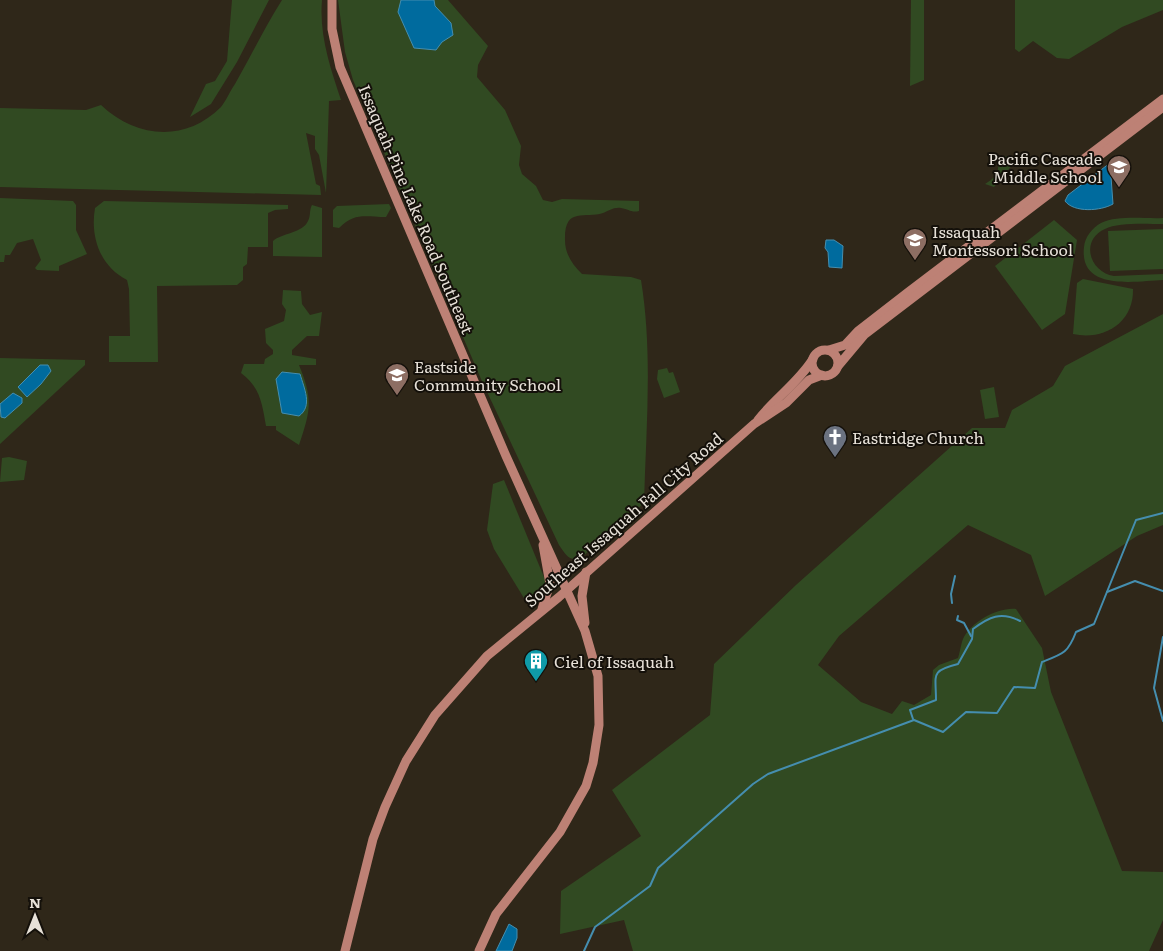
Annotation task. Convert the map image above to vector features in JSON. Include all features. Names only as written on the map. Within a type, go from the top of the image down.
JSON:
[{"type":"main road","name":"Issaquah-Pine Lake Road Southeast","points":[[332,0],[334,43],[342,72],[506,456],[585,631]]},
{"type":"main road","points":[[1163,99],[907,292],[858,331],[845,345],[829,350],[821,350],[813,359],[813,368],[822,375],[833,373],[864,335],[1163,107]]},
{"type":"main road","points":[[829,350],[837,356],[838,366]]},
{"type":"main road","name":"Southeast Issaquah Fall City Road","points":[[754,424],[768,406],[798,380],[813,359]]},
{"type":"main road","name":"Southeast Issaquah Fall City Road","points":[[345,951],[373,839],[397,780],[436,715],[480,665],[496,656],[510,642],[511,637],[754,424],[786,403],[809,380],[822,375]]},
{"type":"main road","points":[[540,532],[550,584],[540,612]]},
{"type":"main road","points":[[478,951],[496,914],[560,832],[586,786],[598,740],[600,704],[597,668],[585,631],[582,596],[586,572]]},
{"type":"green space","points":[[232,0],[269,0],[237,62],[211,104],[190,117],[206,84],[215,81],[227,61]]},
{"type":"green space","points":[[282,0],[322,0],[324,38],[329,63],[341,100],[329,101],[326,193],[319,155],[315,149],[315,136],[306,133],[316,184],[320,186],[321,195],[0,187],[0,108],[86,110],[101,105],[129,124],[145,130],[161,132],[192,127],[207,119],[223,105]]},
{"type":"green space","points":[[338,0],[448,0],[488,46],[478,65],[477,77],[505,110],[521,146],[519,165],[522,174],[536,186],[543,200],[552,202],[562,199],[639,201],[639,211],[634,212],[618,208],[603,213],[577,216],[568,222],[566,229],[565,245],[568,254],[572,263],[582,274],[631,277],[641,280],[647,335],[648,391],[644,503],[581,558],[571,558],[566,555],[559,545],[481,379],[353,80],[345,52]]},
{"type":"green space","points":[[911,0],[924,0],[924,80],[910,86]]},
{"type":"green space","points":[[1015,0],[1163,0],[1163,10],[1122,27],[1069,59],[1057,58],[1033,41],[1019,52],[1015,49]]},
{"type":"green space","points":[[996,156],[1019,157],[994,187],[985,184],[997,173]]},
{"type":"green space","points":[[0,198],[73,201],[76,205],[76,230],[87,254],[59,266],[59,271],[37,270],[35,268],[41,260],[33,239],[17,243],[10,255],[5,255],[4,262],[0,262]]},
{"type":"green space","points":[[104,201],[288,205],[288,209],[275,210],[268,213],[268,247],[248,247],[247,264],[243,267],[243,280],[237,285],[157,286],[158,362],[109,362],[109,336],[130,336],[129,289],[127,280],[110,267],[104,259],[96,240],[94,230],[95,208]]},
{"type":"green space","points":[[389,204],[391,208],[386,217],[355,217],[339,228],[333,227],[333,210],[337,206]]},
{"type":"green space","points":[[312,205],[322,208],[322,257],[273,256],[273,241],[302,228],[309,219]]},
{"type":"green space","points":[[1163,218],[1163,224],[1125,224],[1105,229],[1092,240],[1090,248],[1094,262],[1105,273],[1114,276],[1163,274],[1163,280],[1139,282],[1112,281],[1090,271],[1085,261],[1084,247],[1087,236],[1098,225],[1115,219]]},
{"type":"green space","points":[[1054,220],[1077,240],[1065,314],[1042,330],[995,266]]},
{"type":"green space","points":[[1163,229],[1163,269],[1110,271],[1108,231]]},
{"type":"green space","points":[[1083,279],[1133,289],[1132,301],[1128,311],[1115,327],[1095,335],[1073,334],[1077,283]]},
{"type":"green space","points":[[283,290],[301,291],[302,304],[310,315],[322,312],[319,336],[307,336],[292,350],[292,355],[316,359],[316,365],[299,365],[307,387],[309,405],[299,445],[276,430],[276,426],[266,426],[259,396],[252,384],[241,373],[244,364],[264,364],[265,359],[273,354],[273,350],[266,343],[265,329],[284,321],[286,310],[282,304]]},
{"type":"green space","points":[[1163,314],[1163,525],[1137,536],[1045,596],[1031,555],[968,525],[839,636],[818,665],[861,702],[892,714],[902,701],[914,705],[931,695],[933,670],[939,665],[958,658],[963,639],[972,627],[993,613],[1001,610],[1016,609],[1042,648],[1051,692],[1122,871],[1163,872],[1163,920],[1149,951],[633,951],[624,920],[560,934],[561,891],[641,836],[612,790],[710,715],[714,664],[796,585],[972,428],[1005,428],[1012,410],[1053,386],[1065,366]]},
{"type":"green space","points":[[0,358],[85,360],[85,365],[0,444]]},
{"type":"green space","points":[[667,368],[669,373],[673,372],[680,392],[664,398],[657,379],[658,370]]},
{"type":"green space","points":[[994,387],[999,417],[985,419],[980,390]]},
{"type":"green space","points":[[9,457],[27,461],[24,480],[0,482],[2,458]]},
{"type":"green space","points":[[504,480],[546,582],[544,591],[527,603],[494,549],[487,530],[493,484]]},
{"type":"water","points":[[401,0],[434,0],[435,6],[451,23],[453,35],[442,42],[436,50],[414,48],[398,12]]},
{"type":"water","points":[[1110,163],[1113,204],[1088,210],[1075,208],[1065,201],[1068,195]]},
{"type":"water","points":[[826,240],[834,240],[843,246],[842,268],[829,267],[828,252],[825,248]]},
{"type":"water","points":[[40,365],[48,365],[51,371],[27,397],[18,387]]},
{"type":"water","points":[[282,372],[300,374],[307,402],[306,407],[299,416],[282,413],[276,379]]},
{"type":"water","points":[[13,393],[22,398],[22,403],[5,418],[1,417],[0,404]]},
{"type":"water","points":[[509,924],[517,929],[517,938],[512,951],[496,951]]},
{"type":"waterway","points":[[584,951],[595,927],[650,886],[658,868],[753,784],[768,774],[914,720],[943,732],[966,712],[997,713],[1014,687],[1035,688],[1042,662],[1064,652],[1076,632],[1094,624],[1136,520],[1163,513]]},
{"type":"waterway","points":[[952,603],[951,594],[955,576]]},
{"type":"waterway","points":[[1107,592],[1135,581],[1163,591]]},
{"type":"waterway","points":[[958,616],[957,620],[964,623],[971,636]]},
{"type":"waterway","points":[[913,719],[910,710],[936,700],[936,675],[943,669],[958,664],[972,639],[973,629],[984,621],[995,617],[1007,616],[1020,621]]},
{"type":"waterway","points":[[1163,637],[1154,688],[1163,721]]},
{"type":"place","name":"Pacific Cascade Middle School","points":[[1119,188]]},
{"type":"place","name":"Issaquah Montessori School","points":[[915,261]]},
{"type":"place","name":"Eastside Community School","points":[[397,396]]},
{"type":"place","name":"Eastridge Church","points":[[835,458]]},
{"type":"place","name":"Ciel of Issaquah","points":[[536,682]]}]
